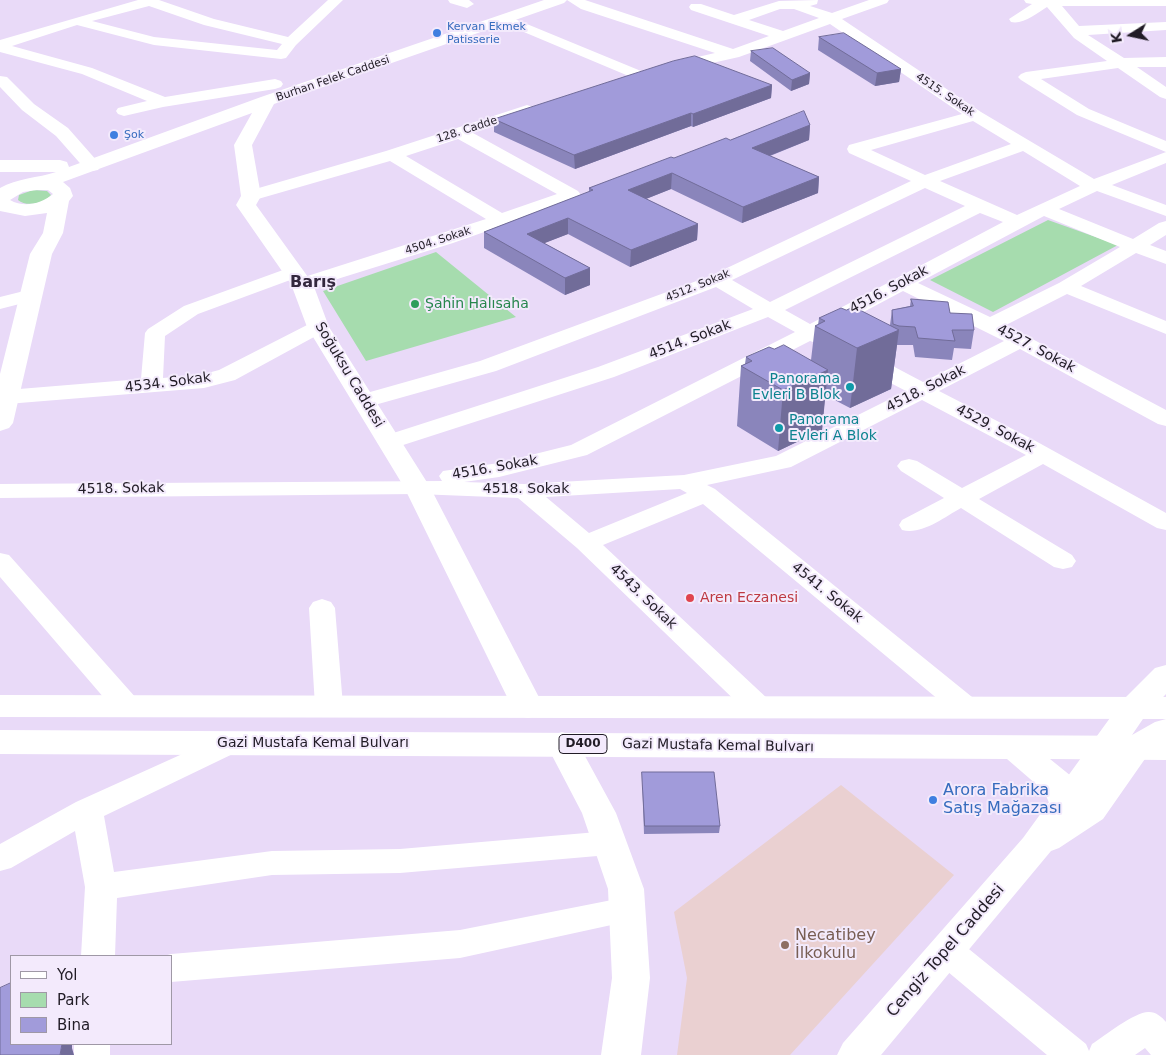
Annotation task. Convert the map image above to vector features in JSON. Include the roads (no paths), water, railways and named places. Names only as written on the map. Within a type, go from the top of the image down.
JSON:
[{"type":"main road","name":"Burhan Felek Caddesi","points":[[99,163],[271,92],[505,20],[559,0]]},
{"type":"main road","name":"Soğuksu Caddesi","points":[[271,92],[243,145],[251,196],[246,205],[298,278],[318,327],[415,484],[528,707]]},
{"type":"main road","points":[[0,166],[99,163]]},
{"type":"main road","points":[[5,203],[8,191],[99,163]]},
{"type":"main road","points":[[5,203],[33,209],[61,196],[99,163]]},
{"type":"main road","points":[[0,172],[33,184],[55,186],[61,196],[53,233],[41,254],[0,423]]},
{"type":"main road","points":[[5,203],[33,231],[41,254]]},
{"type":"main road","name":"Cengiz Topel Caddesi","points":[[1035,847],[1091,810],[1135,748],[1134,708],[1166,675]]},
{"type":"main road","points":[[3,705],[1166,708]]},
{"type":"main road","name":"Cengiz Topel Caddesi","points":[[857,1055],[1035,847],[1065,804],[1135,748],[1166,730]]},
{"type":"main road","name":"Gazi Mustafa Kemal Bulvarı","points":[[0,742],[1135,748]]},
{"type":"main road","points":[[562,744],[599,813],[626,889],[631,978],[621,1055]]},
{"type":"main road","points":[[1016,748],[1060,785],[1065,804]]},
{"type":"street","name":"Soğuksu Caddesi","points":[[271,92],[281,55],[336,0]]},
{"type":"street","points":[[574,0],[586,6],[734,54]]},
{"type":"street","points":[[737,19],[779,5],[796,5],[816,0]]},
{"type":"street","points":[[611,82],[636,74],[734,54],[882,0]]},
{"type":"street","points":[[1031,0],[1166,2]]},
{"type":"street","points":[[0,46],[76,21],[148,1],[209,22],[292,42]]},
{"type":"street","points":[[1016,19],[1048,1]]},
{"type":"street","points":[[1048,1],[1075,32],[1166,94]]},
{"type":"street","name":"4515. Sokak","points":[[796,5],[831,18],[975,115],[1095,186],[1166,211]]},
{"type":"street","points":[[696,7],[737,19],[783,36]]},
{"type":"street","points":[[505,20],[636,74]]},
{"type":"street","points":[[76,21],[154,41],[281,55]]},
{"type":"street","points":[[1075,32],[1166,26]]},
{"type":"street","points":[[0,46],[87,70],[163,102]]},
{"type":"street","points":[[1166,62],[1123,63],[1026,77],[1083,112],[1166,146]]},
{"type":"street","points":[[2,80],[28,107],[99,163]]},
{"type":"street","points":[[124,111],[163,102],[271,92]]},
{"type":"street","name":"128. Cadde","points":[[251,196],[392,155],[539,106]]},
{"type":"street","points":[[975,115],[855,148],[979,206],[1018,222]]},
{"type":"street","name":"4504. Sokak","points":[[152,386],[155,333],[190,310],[501,220],[572,195],[460,133]]},
{"type":"street","name":"4512. Sokak","points":[[364,401],[488,366],[717,280],[925,181],[1023,145]]},
{"type":"street","points":[[392,155],[501,220]]},
{"type":"street","name":"4516. Sokak","points":[[415,484],[499,470],[579,450],[810,333],[1018,222],[1095,186],[1166,157]]},
{"type":"street","name":"4514. Sokak","points":[[389,442],[606,372],[769,310],[979,206]]},
{"type":"street","points":[[1044,210],[1166,258]]},
{"type":"street","points":[[990,325],[1066,287],[1166,227]]},
{"type":"street","name":"4529. Sokak","points":[[717,280],[810,333],[923,390],[1166,523]]},
{"type":"street","name":"4527. Sokak","points":[[903,283],[1020,340],[1166,419]]},
{"type":"street","points":[[1066,287],[1166,328]]},
{"type":"street","points":[[0,303],[32,295]]},
{"type":"street","name":"4534. Sokak","points":[[7,397],[152,386],[204,380],[227,375],[318,327]]},
{"type":"street","name":"4518. Sokak","points":[[0,490],[415,484],[524,492],[695,488],[783,462],[1020,340]]},
{"type":"street","points":[[911,524],[1043,455]]},
{"type":"street","points":[[909,466],[1063,561]]},
{"type":"street","points":[[586,543],[695,488]]},
{"type":"street","name":"4541. Sokak","points":[[695,488],[967,708]]},
{"type":"street","name":"4543. Sokak","points":[[524,492],[586,543],[759,707]]},
{"type":"street","points":[[0,562],[127,706]]},
{"type":"street","points":[[322,608],[329,706]]},
{"type":"street","points":[[0,859],[87,810],[231,743]]},
{"type":"street","points":[[87,810],[101,887],[98,955]]},
{"type":"street","points":[[101,887],[272,863],[400,861],[609,843]]},
{"type":"street","points":[[172,968],[460,944],[627,910]]},
{"type":"street","points":[[947,951],[1073,1055]]},
{"type":"street","points":[[1105,1055],[1148,1027],[1166,1046]]},
{"type":"place","name":"Kervan Ekmek Patisserie","points":[[437,33]]},
{"type":"place","name":"Şok","points":[[114,135]]},
{"type":"place","name":"Şahin Halısaha","points":[[415,304]]},
{"type":"place","name":"Panorama Evleri B Blok","points":[[850,387]]},
{"type":"place","name":"Panorama Evleri A Blok","points":[[779,428]]},
{"type":"place","name":"Aren Eczanesi","points":[[690,598]]},
{"type":"place","name":"Arora Fabrika Satış Mağazası","points":[[933,800]]},
{"type":"place","name":"Necatibey İlkokulu","points":[[785,945]]},
{"type":"district","name":"Barış","points":[[313,283]]}]
